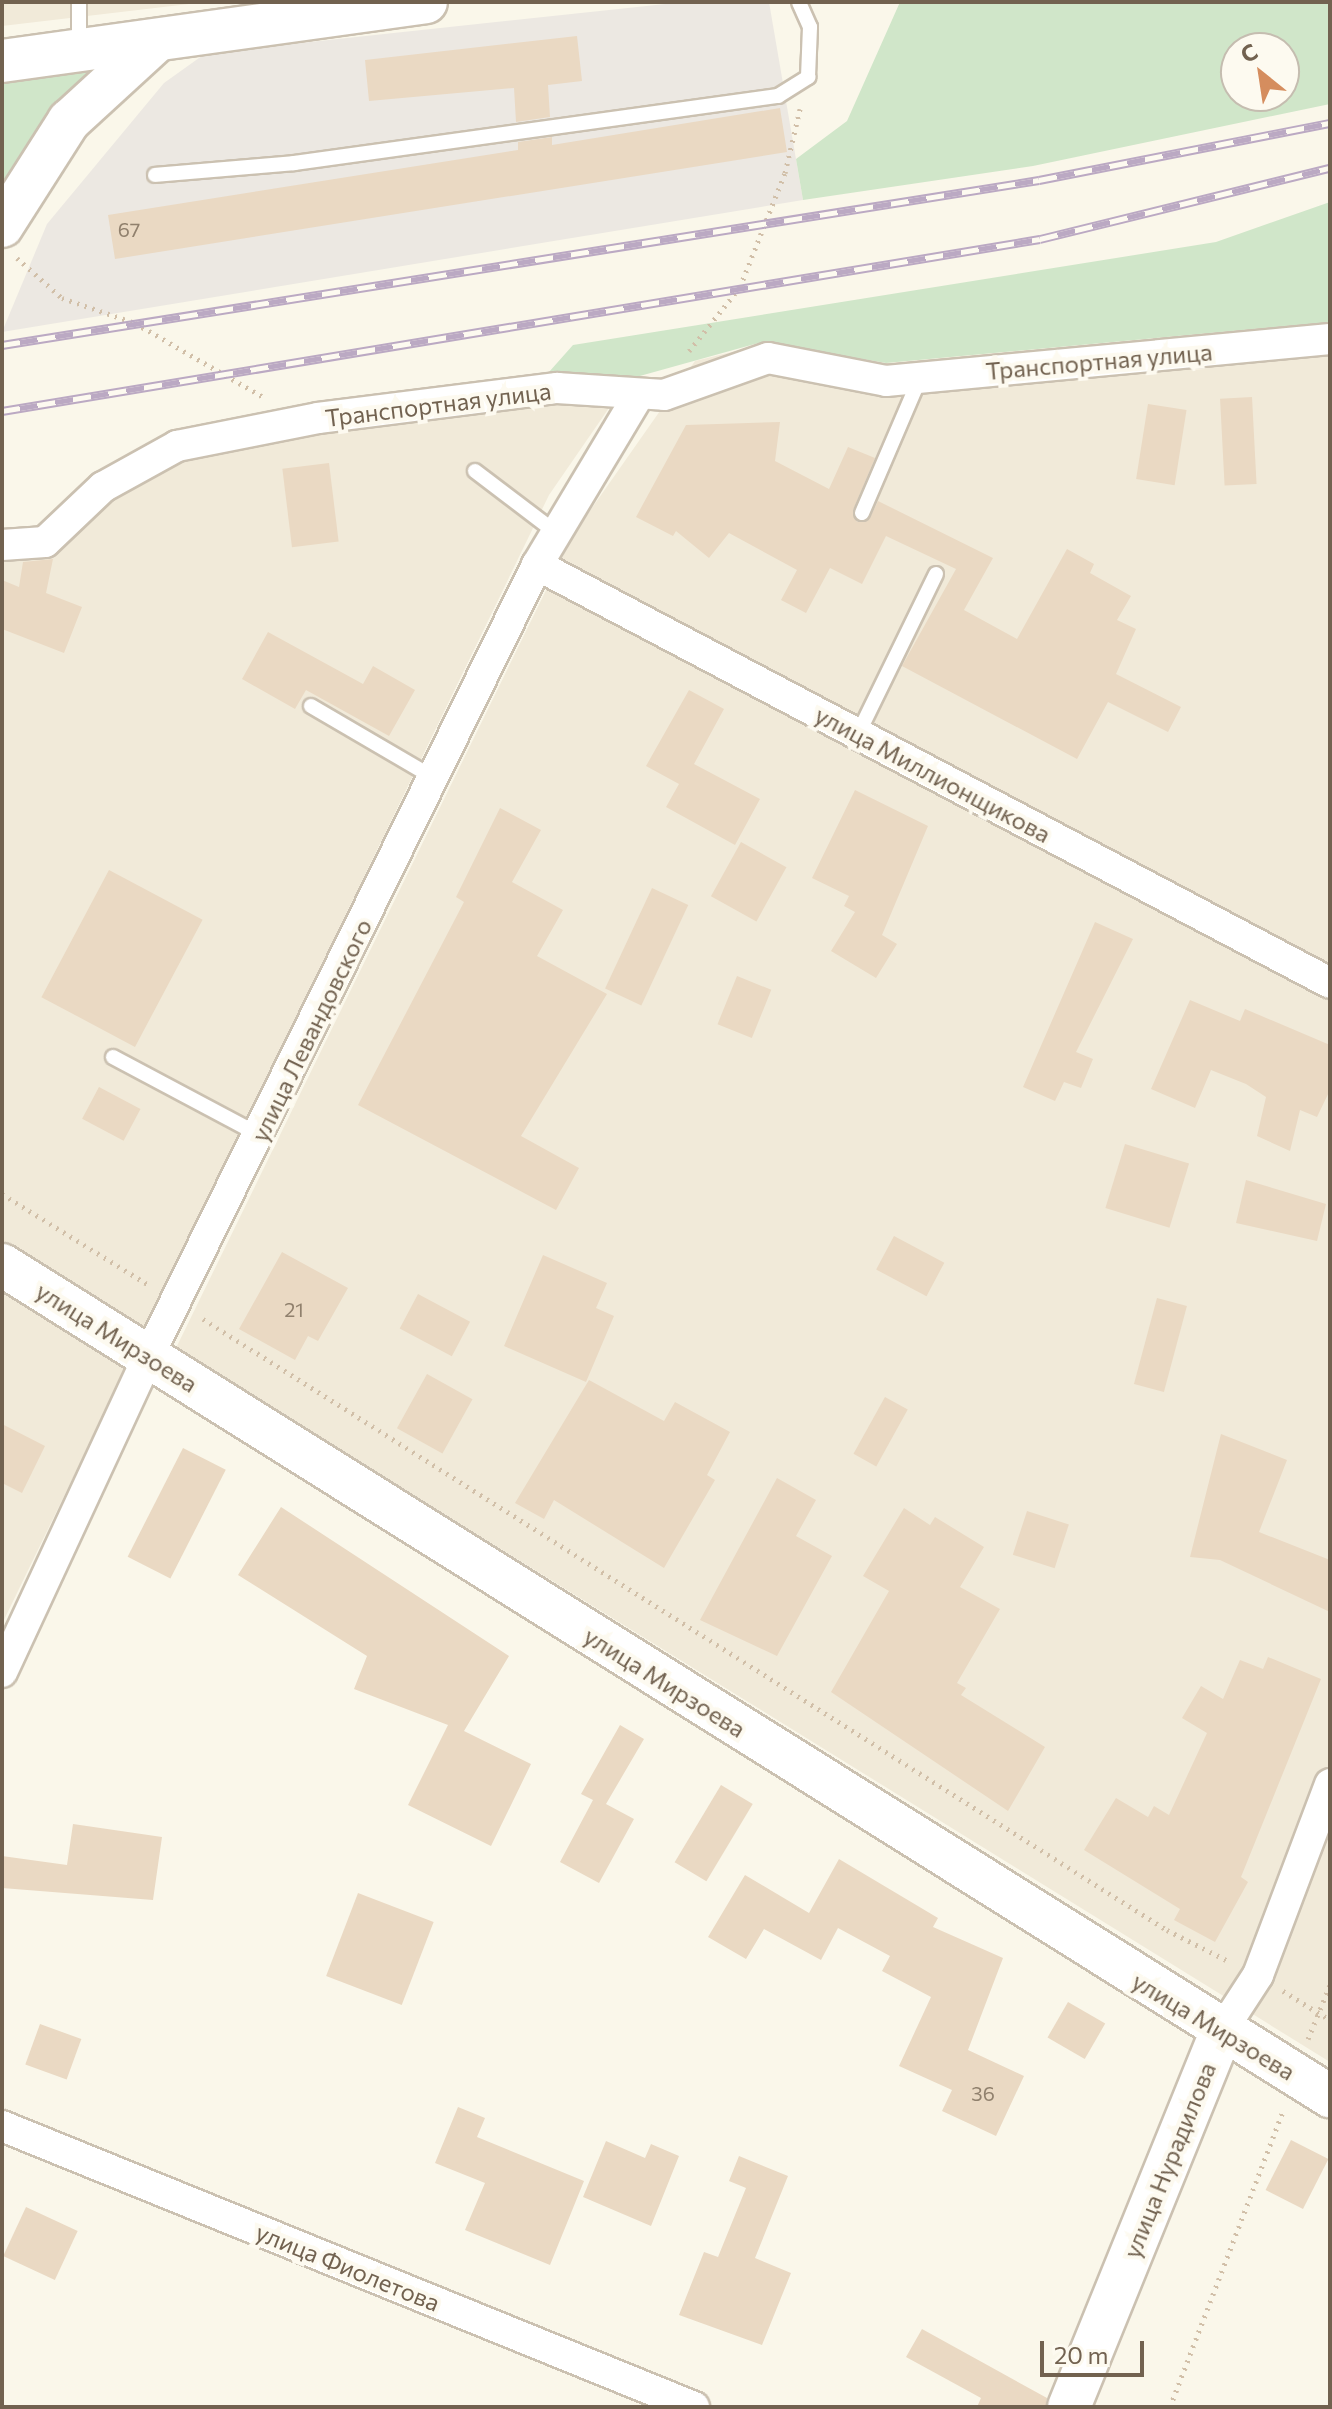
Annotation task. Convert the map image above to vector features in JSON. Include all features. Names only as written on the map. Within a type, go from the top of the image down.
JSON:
[{"type":"street","points":[[2,61],[152,45],[426,2]]},
{"type":"street","points":[[7,240],[69,121],[152,45]]},
{"type":"street","name":"Транспортная улица","points":[[2,545],[45,542],[103,487],[177,446],[318,418],[557,388],[637,398],[664,395],[768,358],[886,381],[1330,339]]},
{"type":"street","name":"улица Левандовского","points":[[2,1672],[148,1357],[260,1135],[537,565],[554,531],[637,398]]},
{"type":"street","name":"улица Миллионщикова","points":[[537,565],[1330,983]]},
{"type":"street","name":"улица Мирзоева","points":[[2,1265],[1221,2032],[1330,2096]]},
{"type":"street","name":"улица Нурадилова","points":[[1069,2407],[1221,2032],[1258,1975],[1330,1784]]},
{"type":"street","name":"улица Фиолетова","points":[[2,2126],[694,2407]]},
{"type":"lane","points":[[79,2],[79,53]]},
{"type":"lane","points":[[155,175],[675,113],[778,96],[808,77],[810,27],[799,2]]},
{"type":"lane","points":[[862,513],[920,378]]},
{"type":"lane","points":[[475,471],[554,531]]},
{"type":"lane","points":[[858,734],[936,574]]},
{"type":"lane","points":[[311,706],[434,778]]},
{"type":"lane","points":[[113,1057],[260,1135]]},
{"type":"path","points":[[712,319],[740,287],[785,173],[808,77]]},
{"type":"path","points":[[7,240],[62,298],[135,323],[257,389]]},
{"type":"path","points":[[2,1194],[1167,1930],[1258,1975],[1330,2020]]},
{"type":"path","points":[[1170,2407],[1330,1985]]},
{"type":"shaded area","points":[[2,2],[206,2],[2,26]]},
{"type":"shaded area","points":[[684,2],[769,2],[803,200],[2,332],[47,224],[164,83],[206,53]]},
{"type":"shaded area","points":[[1330,322],[1330,2062],[176,1348],[573,535],[695,361],[769,343],[886,363]]},
{"type":"shaded area","points":[[549,372],[629,379],[549,495],[2,1624],[2,530],[34,528],[80,487],[169,431]]},
{"type":"green space","points":[[900,2],[1330,2],[1330,104],[1300,110],[1300,32],[1220,32],[1220,112],[1292,112],[1033,166],[803,200],[796,159],[847,121]]},
{"type":"green space","points":[[152,45],[2,226],[2,61]]},
{"type":"green space","points":[[1330,202],[1330,322],[886,363],[762,342],[629,379],[549,372],[573,345],[1216,242]]},
{"type":"building","points":[[577,36],[582,81],[548,85],[550,117],[516,122],[514,88],[369,101],[365,60]]},
{"type":"building","points":[[780,108],[787,152],[115,259],[108,215],[518,150],[518,142],[552,137],[552,145]]},
{"type":"building","points":[[1252,397],[1257,484],[1225,486],[1220,399]]},
{"type":"building","points":[[1148,404],[1187,410],[1175,485],[1136,479]]},
{"type":"building","points":[[780,422],[775,461],[829,489],[848,447],[875,458],[853,510],[857,522],[869,520],[878,501],[993,558],[964,610],[1017,639],[1067,549],[1094,564],[1090,573],[1131,596],[1117,620],[1136,629],[1116,674],[1181,707],[1168,732],[1108,702],[1077,759],[902,666],[956,569],[886,536],[862,584],[830,568],[806,613],[781,600],[797,570],[729,533],[709,558],[676,531],[673,536],[636,517],[686,425]]},
{"type":"building","points":[[329,463],[339,541],[292,547],[282,469]]},
{"type":"building","points":[[53,559],[46,593],[82,607],[64,653],[2,629],[2,580],[19,587],[23,562]]},
{"type":"building","points":[[268,632],[363,684],[373,666],[415,690],[389,736],[306,690],[295,709],[242,679]]},
{"type":"building","points":[[689,690],[724,709],[694,764],[760,799],[735,845],[666,807],[679,784],[646,766]]},
{"type":"building","points":[[855,790],[928,826],[882,935],[897,944],[876,978],[831,951],[855,912],[844,906],[849,896],[812,878]]},
{"type":"building","points":[[500,808],[541,830],[512,882],[563,910],[537,956],[607,994],[521,1136],[579,1168],[556,1210],[358,1105],[464,902],[456,897]]},
{"type":"building","points":[[741,842],[786,867],[756,921],[711,896]]},
{"type":"building","points":[[109,870],[203,920],[135,1047],[41,997]]},
{"type":"building","points":[[652,888],[688,905],[641,1006],[605,989]]},
{"type":"building","points":[[1095,922],[1133,939],[1076,1052],[1093,1059],[1081,1088],[1064,1082],[1055,1101],[1023,1087]]},
{"type":"building","points":[[737,976],[771,990],[752,1038],[718,1024]]},
{"type":"building","points":[[1190,1000],[1240,1021],[1245,1009],[1330,1045],[1330,1090],[1317,1117],[1300,1110],[1290,1151],[1257,1136],[1266,1097],[1246,1084],[1211,1070],[1195,1108],[1151,1089]]},
{"type":"building","points":[[99,1087],[140,1109],[124,1141],[82,1119]]},
{"type":"building","points":[[1125,1144],[1189,1164],[1169,1228],[1105,1208]]},
{"type":"building","points":[[1246,1180],[1326,1204],[1317,1241],[1236,1223]]},
{"type":"building","points":[[894,1236],[944,1263],[926,1296],[876,1270]]},
{"type":"building","points":[[282,1252],[348,1288],[318,1341],[308,1336],[295,1360],[239,1329]]},
{"type":"building","points":[[543,1255],[607,1283],[596,1308],[614,1316],[586,1382],[504,1346]]},
{"type":"building","points":[[418,1294],[470,1322],[452,1356],[400,1328]]},
{"type":"building","points":[[1157,1298],[1187,1306],[1164,1392],[1134,1384]]},
{"type":"building","points":[[427,1374],[472,1399],[442,1453],[397,1428]]},
{"type":"building","points":[[589,1380],[664,1421],[675,1402],[730,1432],[707,1475],[715,1480],[664,1568],[554,1500],[544,1519],[515,1503]]},
{"type":"building","points":[[885,1397],[908,1410],[876,1466],[853,1454]]},
{"type":"building","points":[[2,1424],[45,1446],[22,1493],[2,1483]]},
{"type":"building","points":[[1221,1434],[1287,1460],[1259,1532],[1330,1560],[1330,1612],[1220,1560],[1190,1557]]},
{"type":"building","points":[[183,1448],[226,1470],[170,1578],[128,1557]]},
{"type":"building","points":[[777,1478],[816,1500],[796,1536],[832,1556],[777,1656],[700,1620]]},
{"type":"building","points":[[281,1507],[509,1656],[464,1731],[531,1764],[491,1846],[408,1805],[448,1725],[354,1689],[367,1656],[238,1575]]},
{"type":"building","points":[[904,1508],[930,1525],[935,1517],[984,1547],[960,1587],[1000,1609],[957,1683],[966,1688],[961,1695],[1045,1747],[1008,1811],[831,1692],[889,1591],[863,1576]]},
{"type":"building","points":[[1027,1511],[1069,1525],[1055,1568],[1013,1555]]},
{"type":"building","points":[[1268,1657],[1321,1679],[1241,1877],[1248,1882],[1215,1942],[1174,1920],[1180,1909],[1084,1850],[1116,1798],[1148,1817],[1154,1806],[1169,1815],[1207,1733],[1182,1718],[1201,1686],[1223,1699],[1240,1660],[1263,1669]]},
{"type":"building","points":[[620,1725],[644,1739],[606,1804],[634,1819],[599,1883],[560,1862],[593,1800],[581,1794]]},
{"type":"building","points":[[721,1785],[753,1804],[706,1881],[675,1862]]},
{"type":"building","points":[[73,1824],[162,1837],[153,1900],[2,1888],[2,1856],[67,1865]]},
{"type":"building","points":[[839,1859],[938,1918],[933,1927],[1003,1958],[968,2050],[1024,2076],[996,2136],[942,2111],[952,2090],[899,2066],[931,1997],[882,1971],[890,1956],[838,1928],[821,1960],[764,1929],[746,1959],[708,1937],[745,1875],[809,1913]]},
{"type":"building","points":[[358,1893],[434,1922],[402,2005],[326,1976]]},
{"type":"building","points":[[1068,2002],[1105,2024],[1085,2059],[1048,2038]]},
{"type":"building","points":[[40,2024],[81,2039],[67,2079],[25,2064]]},
{"type":"building","points":[[458,2107],[485,2118],[477,2137],[584,2181],[550,2265],[465,2230],[485,2183],[435,2163]]},
{"type":"building","points":[[1291,2140],[1328,2159],[1303,2209],[1266,2190]]},
{"type":"building","points":[[606,2141],[645,2158],[651,2144],[679,2156],[651,2226],[583,2197]]},
{"type":"building","points":[[739,2156],[788,2176],[755,2258],[791,2273],[762,2345],[679,2315],[704,2252],[718,2257],[746,2188],[729,2181]]},
{"type":"building","points":[[26,2207],[78,2231],[55,2280],[3,2256]]},
{"type":"building","points":[[922,2329],[1047,2398],[1046,2407],[977,2407],[981,2398],[906,2357]]},
{"type":"railway","points":[[2,345],[1039,180],[1330,123]]},
{"type":"railway","points":[[2,411],[1040,239],[1330,168]]}]
